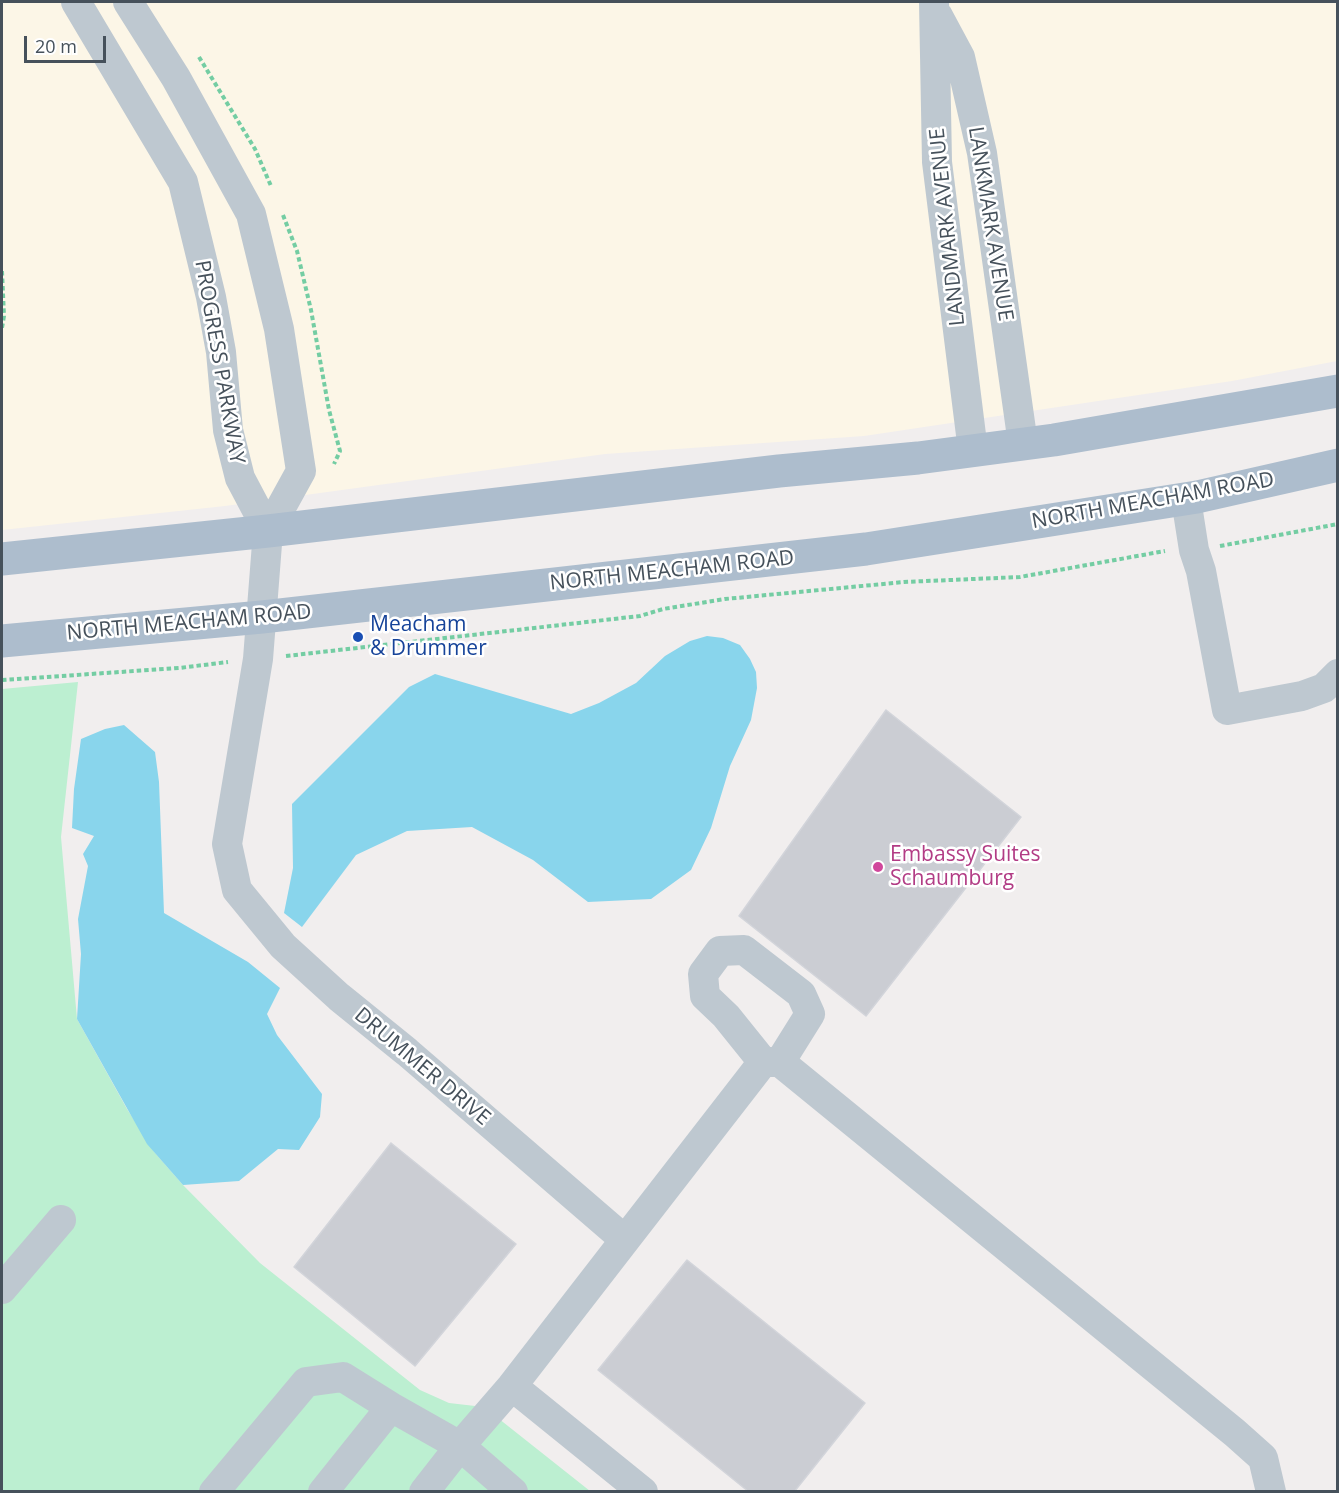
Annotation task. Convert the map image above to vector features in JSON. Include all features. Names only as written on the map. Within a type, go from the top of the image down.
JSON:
[{"type":"main road","points":[[2,559],[268,531],[779,471],[918,458],[1023,444],[1338,391]]},
{"type":"main road","name":"NORTH MEACHAM ROAD","points":[[2,641],[262,617],[866,549],[1185,499],[1338,465]]},
{"type":"street","name":"PROGRESS PARKWAY","points":[[76,2],[183,182],[211,297],[221,352],[228,430],[235,459],[240,478],[268,531]]},
{"type":"street","points":[[128,2],[176,78],[251,214],[279,329],[301,471],[268,531]]},
{"type":"street","name":"LANKMARK AVENUE","points":[[934,6],[960,57],[982,153],[1023,444]]},
{"type":"street","name":"LANDMARK AVENUE","points":[[934,6],[937,162],[973,451]]},
{"type":"street","points":[[1185,499],[1227,710],[1302,696],[1324,688],[1338,674]]},
{"type":"street","name":"DRUMMER DRIVE","points":[[268,531],[258,659],[227,844],[237,890],[283,946],[339,998],[407,1052],[625,1240]]},
{"type":"street","points":[[424,1491],[512,1386],[625,1240],[772,1062],[1235,1433],[1263,1458],[1271,1491]]},
{"type":"street","points":[[2,1289],[61,1220]]},
{"type":"street","points":[[214,1491],[306,1382],[343,1377],[460,1446],[513,1491]]},
{"type":"street","points":[[512,1386],[643,1491]]},
{"type":"street","points":[[323,1491],[392,1407]]},
{"type":"path","points":[[2,271],[4,316],[2,328]]},
{"type":"path","points":[[332,651],[640,616],[663,609],[725,599],[904,582],[1020,577],[1167,550],[1194,550],[1338,524]]},
{"type":"path","points":[[2,680],[196,666]]},
{"type":"shaded area","points":[[2,2],[1337,2],[1337,361],[1232,381],[864,436],[605,454],[225,506],[2,530]]},
{"type":"green space","points":[[78,682],[61,837],[77,1019],[127,1109],[155,1153],[183,1185],[260,1263],[420,1390],[449,1403],[484,1407],[590,1491],[2,1492],[2,689]]},
{"type":"water","points":[[707,636],[723,638],[740,645],[750,659],[756,672],[757,688],[751,720],[730,766],[711,828],[691,870],[651,899],[588,902],[533,860],[472,827],[407,831],[356,855],[302,927],[284,913],[293,868],[292,804],[409,687],[435,674],[571,714],[599,703],[636,683],[665,656],[690,641]]},
{"type":"water","points":[[124,725],[155,752],[159,782],[164,913],[248,962],[280,988],[267,1014],[277,1035],[322,1094],[320,1117],[299,1150],[278,1149],[239,1181],[183,1185],[147,1144],[77,1019],[81,954],[78,919],[88,866],[83,854],[94,836],[72,828],[74,789],[81,739],[105,729]]},
{"type":"building","name":"Embassy Suites Schaumburg","points":[[886,710],[1021,817],[866,1016],[739,916]]},
{"type":"building","points":[[391,1143],[516,1244],[415,1366],[294,1267]]},
{"type":"building","points":[[687,1260],[865,1403],[794,1492],[749,1492],[598,1370]]},
{"type":"place","name":"Meacham & Drummer","points":[[358,637]]},
{"type":"place","name":"Embassy Suites Schaumburg","points":[[878,867]]}]
